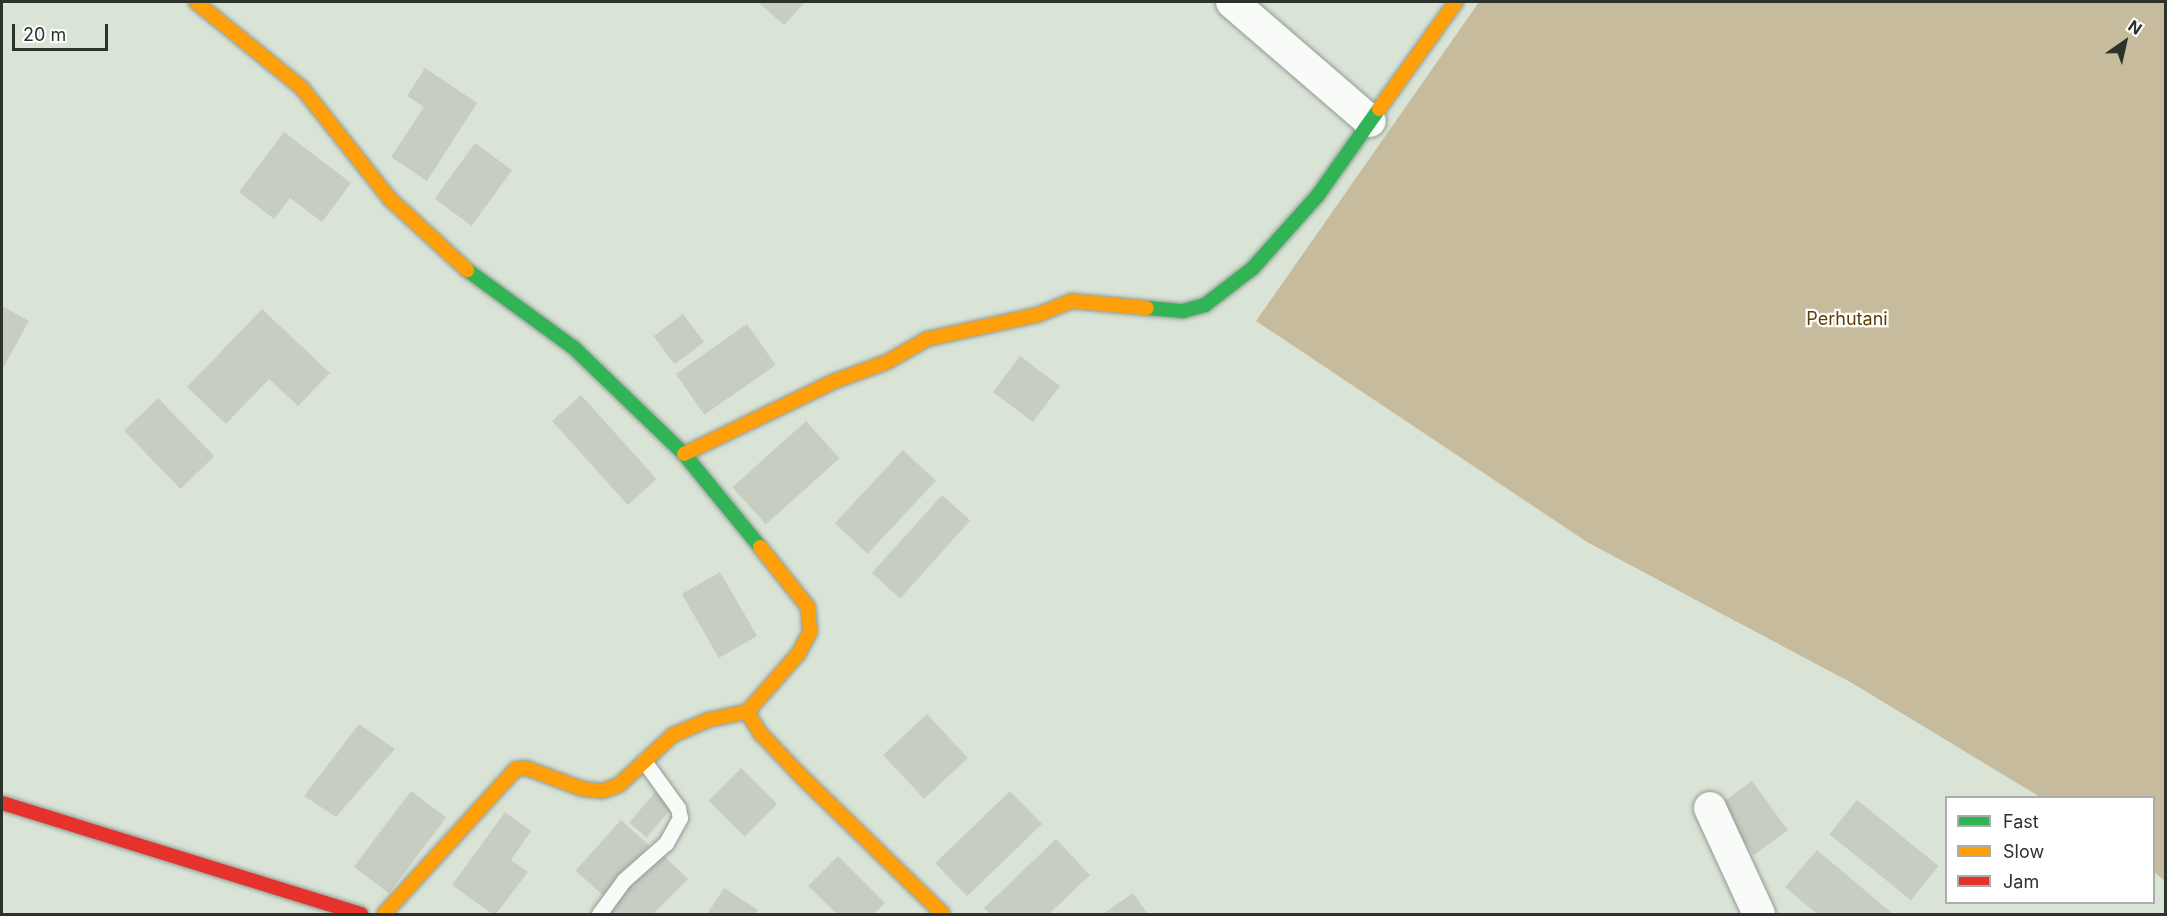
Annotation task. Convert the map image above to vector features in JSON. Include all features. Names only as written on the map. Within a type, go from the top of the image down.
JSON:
[{"type":"street","points":[[196,2],[302,88],[390,199],[473,276],[574,348],[684,454],[808,606],[810,632],[799,652],[747,712],[708,720],[673,735],[619,785],[603,791],[583,789],[526,768],[516,769],[384,915]]},
{"type":"street","points":[[1232,2],[1370,121]]},
{"type":"street","points":[[684,454],[835,381],[887,362],[927,339],[1037,315],[1071,301],[1183,311],[1205,305],[1252,268],[1318,195],[1456,2]]},
{"type":"street","points":[[747,712],[761,734],[800,775],[943,915]]},
{"type":"street","points":[[2,803],[361,915]]},
{"type":"street","points":[[1710,808],[1759,915]]},
{"type":"lane","points":[[599,915],[624,880],[666,843],[680,818],[678,808],[644,761]]},
{"type":"green space","name":"Perhutani","points":[[1479,2],[2165,2],[2165,881],[2155,873],[2155,796],[2038,796],[1852,683],[1587,542],[1256,321]]},
{"type":"building","points":[[758,2],[805,2],[784,25]]},
{"type":"building","points":[[425,68],[477,103],[427,181],[391,157],[424,107],[407,96]]},
{"type":"building","points":[[284,132],[351,183],[322,222],[290,198],[274,219],[239,192]]},
{"type":"building","points":[[475,143],[512,170],[472,226],[434,199]]},
{"type":"building","points":[[2,306],[29,321],[2,370]]},
{"type":"building","points":[[262,309],[330,373],[298,406],[269,379],[226,424],[187,387]]},
{"type":"building","points":[[683,314],[704,342],[675,364],[653,336]]},
{"type":"building","points":[[747,324],[776,365],[704,415],[676,374]]},
{"type":"building","points":[[1020,356],[1060,386],[1033,422],[993,392]]},
{"type":"building","points":[[581,395],[657,479],[628,505],[552,421]]},
{"type":"building","points":[[158,398],[214,456],[180,489],[124,431]]},
{"type":"building","points":[[806,421],[839,458],[766,524],[732,487]]},
{"type":"building","points":[[903,450],[936,481],[868,554],[835,523]]},
{"type":"building","points":[[942,495],[970,520],[900,598],[872,573]]},
{"type":"building","points":[[720,572],[757,636],[719,658],[682,594]]},
{"type":"building","points":[[927,714],[968,758],[924,799],[883,755]]},
{"type":"building","points":[[359,724],[395,749],[336,817],[304,796]]},
{"type":"building","points":[[741,768],[777,804],[745,837],[708,801]]},
{"type":"building","points":[[1752,781],[1788,830],[1754,855],[1718,806]]},
{"type":"building","points":[[411,791],[446,817],[389,893],[354,867]]},
{"type":"building","points":[[1010,791],[1042,824],[967,896],[935,863]]},
{"type":"building","points":[[655,792],[673,807],[647,837],[629,823]]},
{"type":"building","points":[[1857,800],[1939,866],[1911,900],[1829,834]]},
{"type":"building","points":[[505,812],[531,831],[511,860],[528,872],[496,914],[492,914],[452,885]]},
{"type":"building","points":[[621,820],[649,845],[604,896],[575,871]]},
{"type":"building","points":[[1056,839],[1090,875],[1049,914],[990,914],[984,908]]},
{"type":"building","points":[[1817,850],[1893,914],[1817,914],[1785,887]]},
{"type":"building","points":[[662,854],[688,879],[653,914],[601,914]]},
{"type":"building","points":[[838,856],[885,903],[873,914],[837,914],[808,886]]},
{"type":"building","points":[[724,888],[758,910],[755,914],[707,914]]},
{"type":"building","points":[[1133,893],[1148,914],[1103,914]]},
{"type":"traffic: fast","points":[[1147,308],[1183,311],[1205,305],[1253,268],[1318,195],[1379,109]]},
{"type":"traffic: fast","points":[[467,270],[574,348],[684,454],[760,547]]},
{"type":"traffic: slow","points":[[196,2],[302,88],[390,199],[467,270]]},
{"type":"traffic: slow","points":[[1379,109],[1456,2]]},
{"type":"traffic: slow","points":[[684,454],[835,381],[887,362],[927,339],[1037,315],[1071,301],[1147,308]]},
{"type":"traffic: slow","points":[[760,547],[808,607],[810,632],[799,653],[747,712],[761,734],[800,775],[943,914]]},
{"type":"traffic: slow","points":[[384,914],[516,769],[526,768],[583,789],[603,791],[619,785],[673,735],[708,720],[747,712]]},
{"type":"traffic: jam","points":[[2,803],[361,914]]}]
